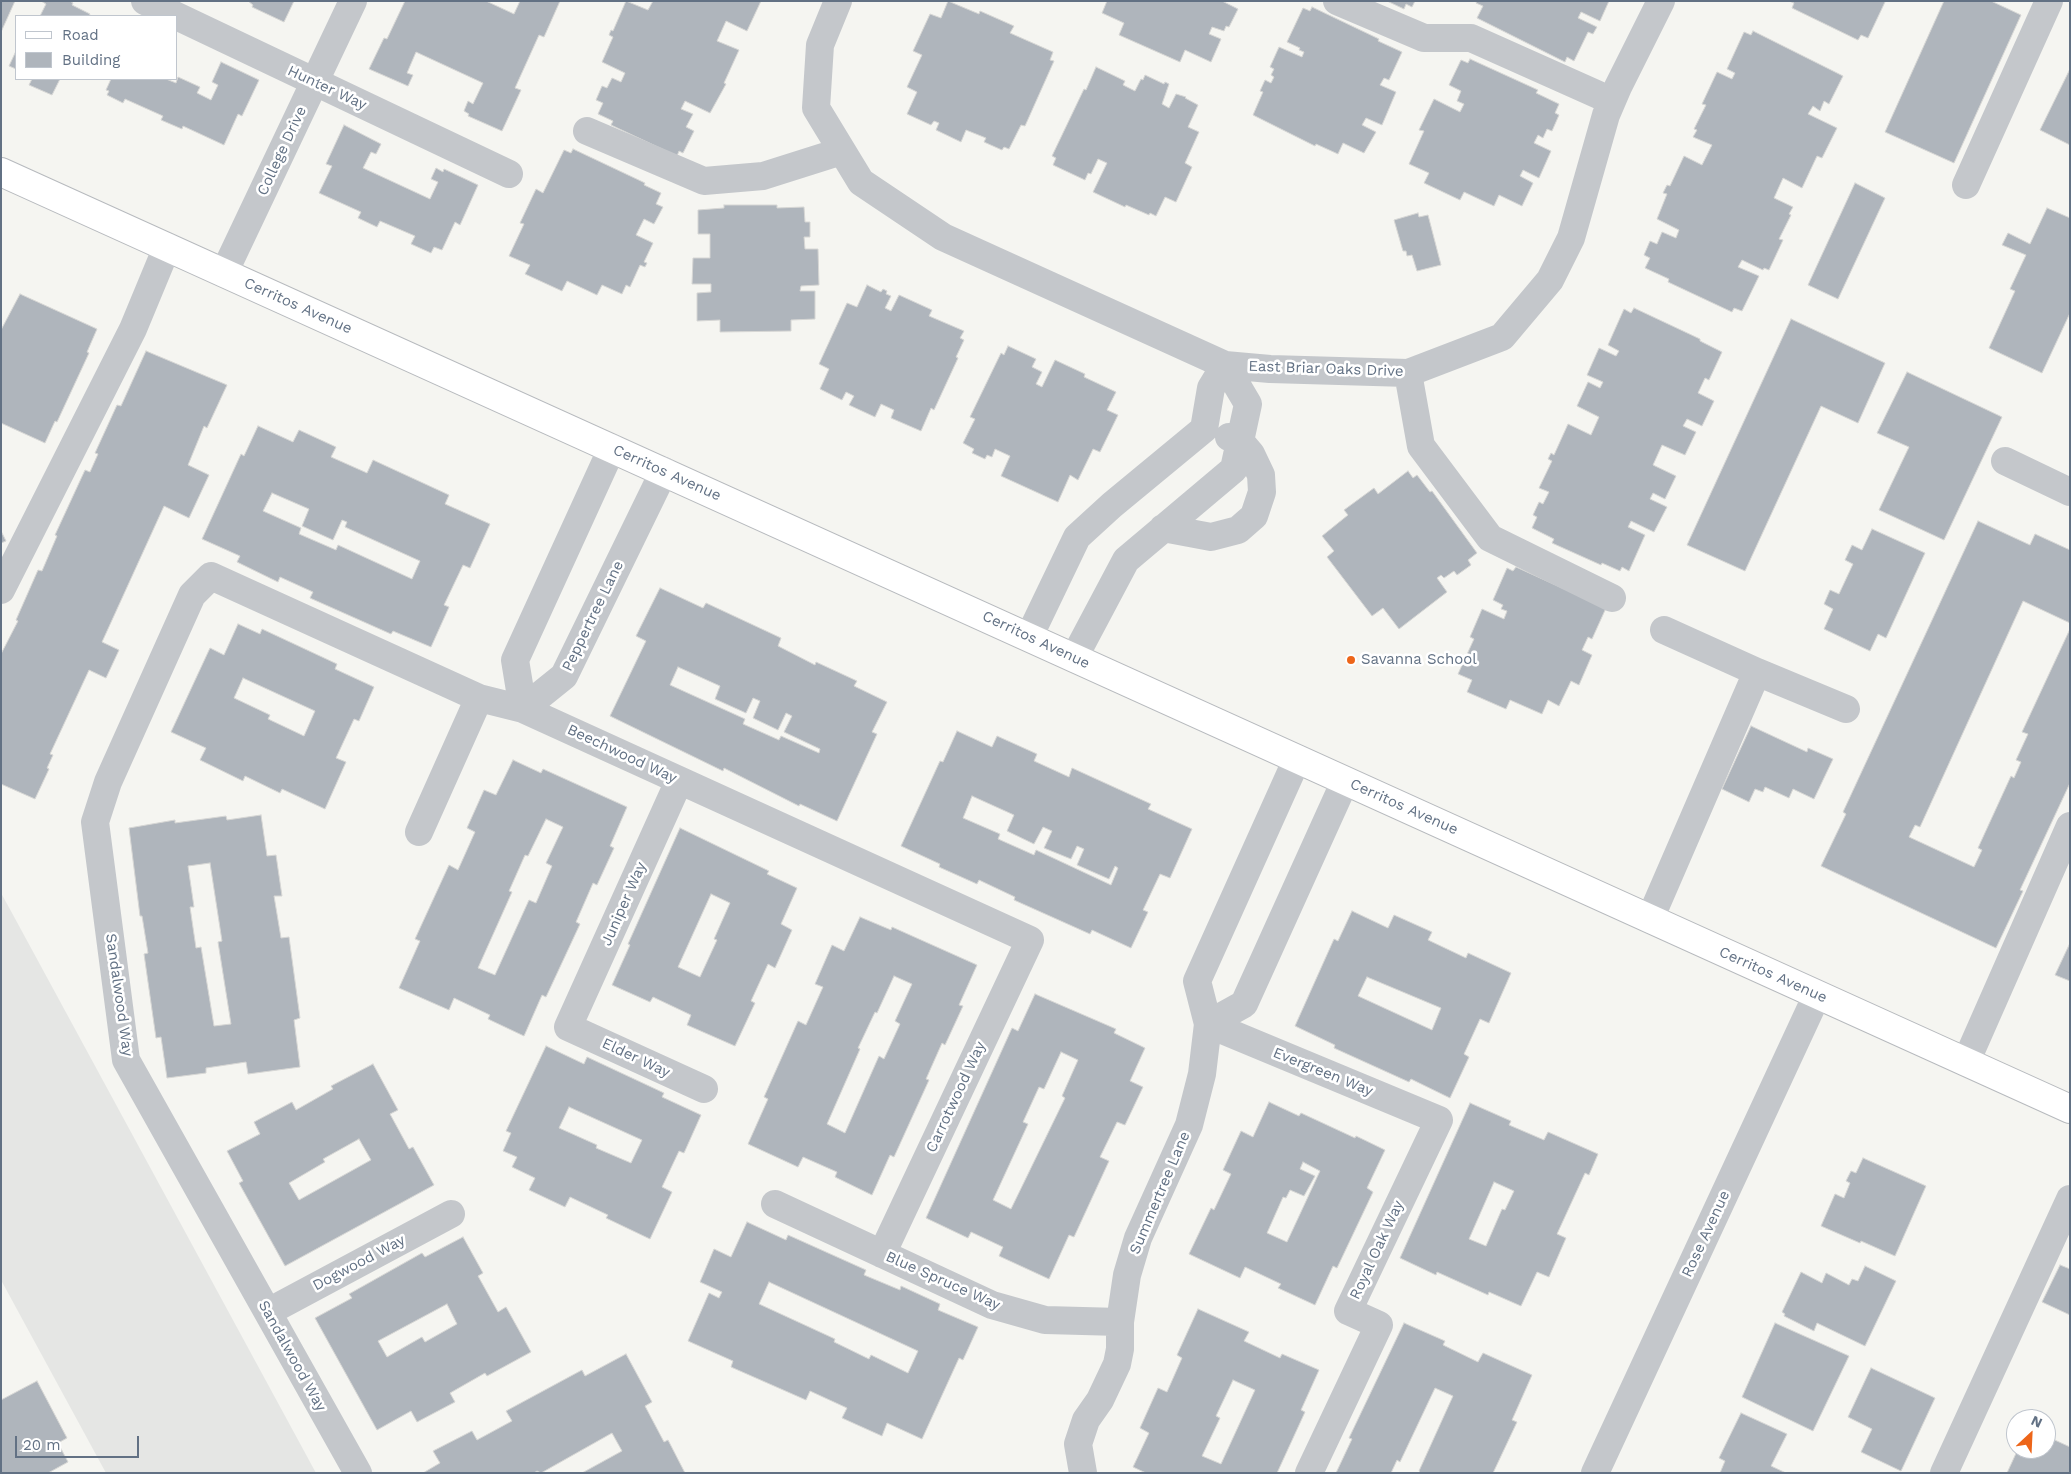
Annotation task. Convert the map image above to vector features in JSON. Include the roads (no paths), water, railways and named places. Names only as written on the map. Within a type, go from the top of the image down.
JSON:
[{"type":"main road","name":"Cerritos Avenue","points":[[1,172],[2070,1109]]},
{"type":"street","name":"Hunter Way","points":[[146,1],[175,15]]},
{"type":"street","name":"College Drive","points":[[224,273],[353,1]]},
{"type":"street","name":"East Briar Oaks Drive","points":[[838,1],[820,45],[816,108],[861,182],[943,237],[1225,365],[1270,370],[1408,373],[1502,337],[1550,280],[1571,238],[1606,116],[1661,1]]},
{"type":"street","points":[[1337,1],[1424,38],[1471,38],[1612,101]]},
{"type":"street","points":[[1966,185],[2049,1]]},
{"type":"street","name":"Hunter Way","points":[[178,16],[509,174]]},
{"type":"street","points":[[587,131],[704,181],[763,176],[842,151]]},
{"type":"street","points":[[1,590],[133,329],[168,247]]},
{"type":"street","points":[[1029,637],[1077,537],[1112,504],[1204,429],[1211,388],[1225,365],[1248,404],[1234,469],[1126,560],[1074,658]]},
{"type":"street","points":[[1408,373],[1421,446],[1490,538],[1612,598]]},
{"type":"street","points":[[1163,528],[1211,537],[1238,530],[1254,516],[1262,492],[1261,476],[1250,454],[1240,441],[1204,429]]},
{"type":"street","points":[[523,709],[515,660],[612,448]]},
{"type":"street","points":[[2004,461],[2070,492]]},
{"type":"street","name":"Peppertree Lane","points":[[523,709],[564,676],[664,471]]},
{"type":"street","name":"Beechwood Way","points":[[211,576],[479,698],[523,709],[1030,940]]},
{"type":"street","name":"Sandalwood Way","points":[[211,576],[192,595],[108,782],[95,822],[126,1060],[358,1473]]},
{"type":"street","points":[[1664,630],[1846,709]]},
{"type":"street","points":[[1650,919],[1757,672]]},
{"type":"street","points":[[419,832],[479,698]]},
{"type":"street","name":"Summertree Lane","points":[[1083,1473],[1078,1444],[1086,1420],[1100,1400],[1117,1364],[1120,1350],[1120,1322],[1127,1275],[1138,1238],[1189,1125],[1202,1074],[1208,1024],[1197,981],[1297,759]]},
{"type":"street","name":"Juniper Way","points":[[568,1026],[679,781]]},
{"type":"street","points":[[1208,1024],[1244,1004],[1345,781]]},
{"type":"street","points":[[1966,1062],[2070,826]]},
{"type":"street","name":"Carrotwood Way","points":[[882,1254],[1030,940]]},
{"type":"street","name":"Rose Avenue","points":[[1595,1473],[1817,994]]},
{"type":"street","name":"Evergreen Way","points":[[1208,1024],[1439,1120]]},
{"type":"street","name":"Elder Way","points":[[568,1026],[704,1089]]},
{"type":"street","name":"Royal Oak Way","points":[[1309,1473],[1379,1325],[1348,1311],[1439,1120]]},
{"type":"street","points":[[1944,1473],[2070,1199]]},
{"type":"street","name":"Blue Spruce Way","points":[[775,1204],[992,1304],[1045,1320],[1120,1322]]},
{"type":"street","name":"Dogwood Way","points":[[268,1312],[451,1214]]},
{"type":"place","name":"Savanna School","points":[[1351,660]]}]
